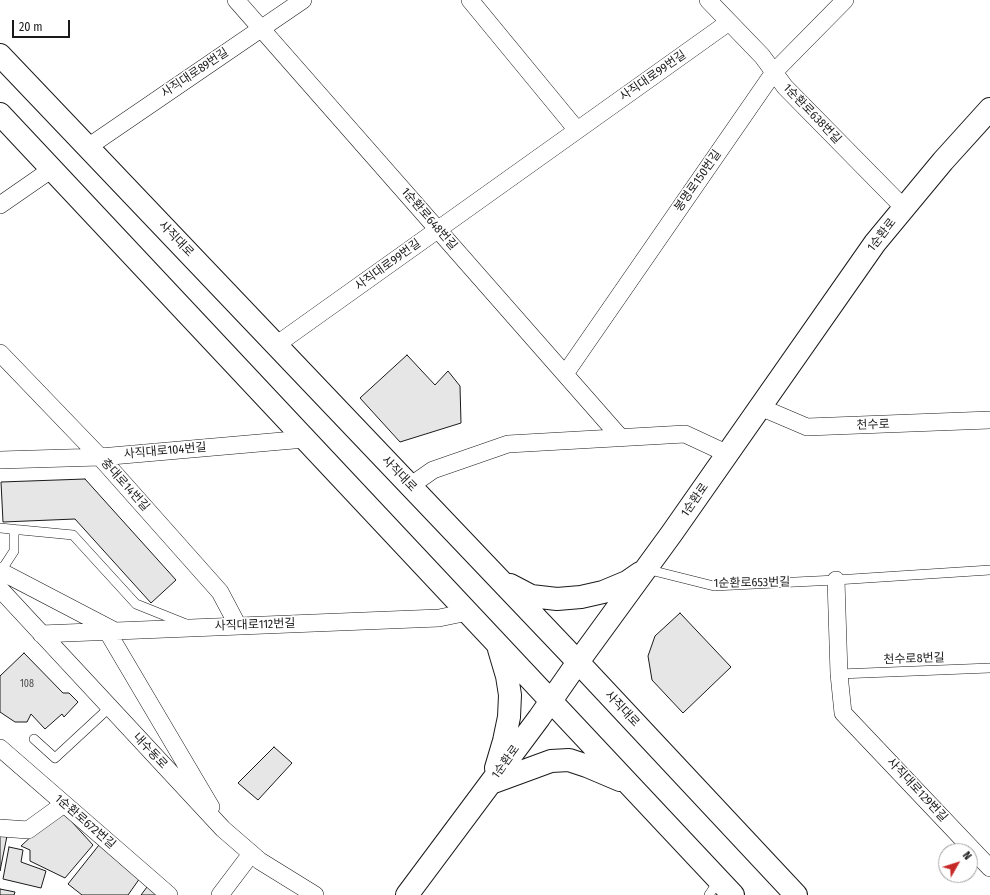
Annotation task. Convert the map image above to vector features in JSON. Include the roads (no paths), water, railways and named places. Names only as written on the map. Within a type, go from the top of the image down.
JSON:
[{"type":"main road","name":"사직대로","points":[[0,55],[578,662],[796,895]]},
{"type":"main road","name":"1순환로","points":[[407,895],[539,718],[646,569],[875,243],[943,161],[990,110]]},
{"type":"main road","points":[[0,114],[628,783],[720,890]]},
{"type":"main road","points":[[487,567],[512,587],[532,596],[557,599],[581,597],[603,592],[627,582],[646,569]]},
{"type":"main road","points":[[491,783],[504,741],[509,716],[510,695],[507,676],[497,644]]},
{"type":"main road","points":[[491,783],[551,761],[569,760],[628,783]]},
{"type":"street","name":"1순환로648번길","points":[[236,0],[621,438]]},
{"type":"street","name":"사직대로89번길","points":[[88,147],[303,0]]},
{"type":"street","points":[[470,0],[577,130]]},
{"type":"street","name":"1순환로638번길","points":[[708,0],[762,56],[785,87],[904,208]]},
{"type":"street","name":"봉명로150번길","points":[[564,374],[774,72],[845,0]]},
{"type":"street","name":"사직대로99번길","points":[[276,345],[729,22]]},
{"type":"street","points":[[0,205],[52,169]]},
{"type":"street","name":"충대로14번길","points":[[0,353],[100,457],[220,592],[238,626]]},
{"type":"street","name":"천수로","points":[[760,408],[807,427],[990,420]]},
{"type":"street","points":[[410,486],[433,470],[508,444],[685,434],[728,454]]},
{"type":"street","name":"사직대로104번길","points":[[0,460],[100,457],[305,439]]},
{"type":"street","points":[[0,571],[111,631],[226,832]]},
{"type":"street","points":[[836,580],[838,674]]},
{"type":"street","name":"내수동로","points":[[0,589],[109,708],[226,832],[260,861],[315,895]]},
{"type":"street","name":"사직대로112번길","points":[[41,634],[439,618],[468,612]]},
{"type":"street","name":"사직대로129번길","points":[[838,674],[844,713],[990,868]]},
{"type":"street","name":"1순환로672번길","points":[[0,748],[169,895]]},
{"type":"street","points":[[0,828],[28,830],[64,804]]},
{"type":"street","points":[[220,895],[251,854]]},
{"type":"lane","points":[[0,528],[73,535],[136,604],[195,628]]},
{"type":"lane","points":[[0,571],[14,551],[14,530]]},
{"type":"lane","name":"1순환로653번길","points":[[646,569],[714,586],[990,570]]},
{"type":"lane","name":"천수로8번길","points":[[838,674],[990,668]]},
{"type":"lane","points":[[34,739],[55,758],[109,708]]}]
